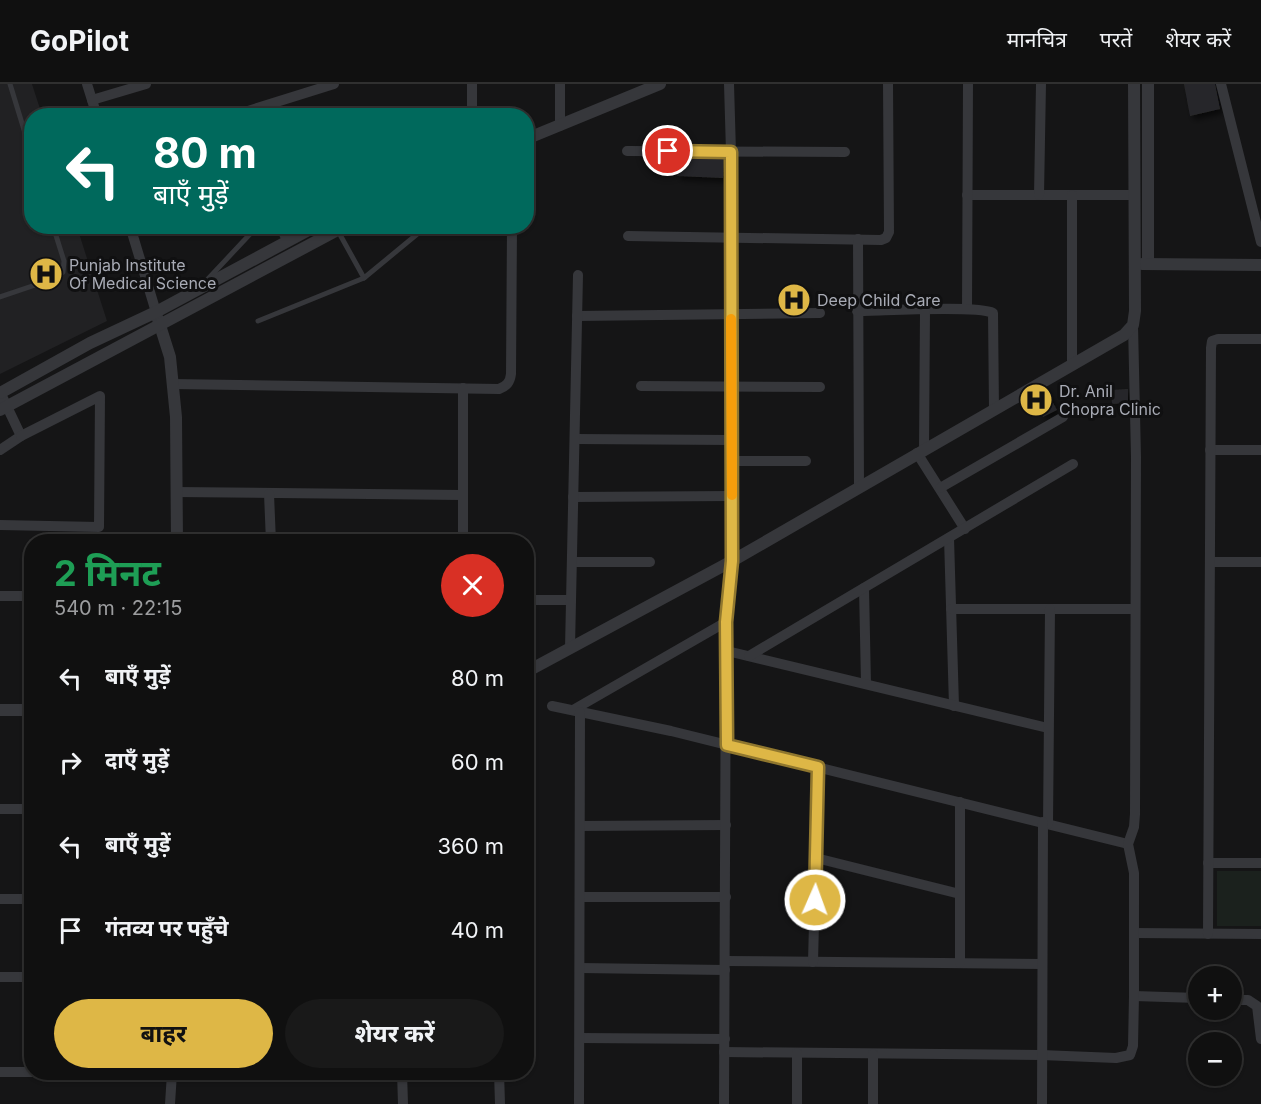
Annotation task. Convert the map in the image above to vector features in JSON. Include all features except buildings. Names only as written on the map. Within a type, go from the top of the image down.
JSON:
[{"type":"street","points":[[87,84],[94,108]]},
{"type":"street","points":[[92,100],[146,84]]},
{"type":"street","points":[[258,108],[334,84]]},
{"type":"street","points":[[472,84],[472,108]]},
{"type":"street","points":[[560,84],[560,126]]},
{"type":"street","points":[[534,136],[660,84]]},
{"type":"street","points":[[724,1104],[726,622],[732,561],[729,84]]},
{"type":"street","points":[[628,236],[880,240],[886,238],[889,232],[888,84]]},
{"type":"street","points":[[967,309],[968,84]]},
{"type":"street","points":[[1039,195],[1041,84]]},
{"type":"street","points":[[724,1052],[1041,1055],[1116,1058],[1130,1055],[1133,1046],[1134,864],[1128,844],[1134,827],[1135,814],[1134,84]]},
{"type":"street","points":[[1148,84],[1148,264]]},
{"type":"street","points":[[1221,84],[1261,242]]},
{"type":"street","points":[[627,151],[845,152]]},
{"type":"street","points":[[1135,163],[1148,163]]},
{"type":"street","points":[[966,195],[1135,195]]},
{"type":"street","points":[[1072,195],[1072,364]]},
{"type":"street","points":[[132,234],[170,357],[176,417],[177,534]]},
{"type":"street","points":[[21,436],[4,408],[0,392],[301,234]]},
{"type":"street","points":[[4,408],[329,234]]},
{"type":"street","points":[[172,384],[499,389],[506,386],[510,381],[512,234]]},
{"type":"street","points":[[858,239],[859,486]]},
{"type":"street","points":[[1135,263],[1261,266]]},
{"type":"street","points":[[570,648],[578,275]]},
{"type":"street","points":[[857,311],[967,309],[989,311],[995,318],[994,410]]},
{"type":"street","points":[[925,311],[920,451],[965,529]]},
{"type":"street","points":[[577,316],[731,316],[820,313]]},
{"type":"street","points":[[534,668],[732,561],[1124,334],[1133,325]]},
{"type":"street","points":[[1208,934],[1211,348],[1212,341],[1218,339],[1261,339]]},
{"type":"street","points":[[641,386],[820,387]]},
{"type":"street","points":[[463,388],[463,534]]},
{"type":"street","points":[[0,450],[21,436],[100,396],[99,526],[0,525]]},
{"type":"street","points":[[940,488],[1063,417]]},
{"type":"street","points":[[575,439],[731,440]]},
{"type":"street","points":[[1210,450],[1261,450]]},
{"type":"street","points":[[732,461],[806,461]]},
{"type":"street","points":[[749,656],[1073,464]]},
{"type":"street","points":[[176,492],[462,495]]},
{"type":"street","points":[[269,494],[271,534]]},
{"type":"street","points":[[573,497],[732,496]]},
{"type":"street","points":[[949,538],[954,706]]},
{"type":"street","points":[[1210,561],[1261,562]]},
{"type":"street","points":[[572,562],[650,562]]},
{"type":"street","points":[[864,588],[866,684]]},
{"type":"street","points":[[0,596],[24,596]]},
{"type":"street","points":[[534,600],[571,600]]},
{"type":"street","points":[[951,609],[1135,609]]},
{"type":"street","points":[[1042,1104],[1042,964],[1050,609]]},
{"type":"street","points":[[576,711],[726,622]]},
{"type":"street","points":[[727,651],[1048,728]]},
{"type":"street","points":[[552,706],[727,745],[1128,844]]},
{"type":"street","points":[[0,710],[24,710]]},
{"type":"street","points":[[576,711],[580,826],[579,1104]]},
{"type":"street","points":[[813,962],[818,767]]},
{"type":"street","points":[[960,802],[960,963]]},
{"type":"street","points":[[0,809],[24,809]]},
{"type":"street","points":[[580,826],[726,825]]},
{"type":"street","points":[[816,858],[960,894]]},
{"type":"street","points":[[1208,863],[1261,863]]},
{"type":"street","points":[[580,897],[726,897]]},
{"type":"street","points":[[0,899],[24,899]]},
{"type":"street","points":[[1134,933],[1261,934]]},
{"type":"street","points":[[580,968],[813,962],[1042,964]]},
{"type":"street","points":[[0,977],[24,977]]},
{"type":"street","points":[[1134,996],[1188,998]]},
{"type":"street","points":[[1242,1000],[1254,1002],[1257,1006],[1261,1039]]},
{"type":"street","points":[[580,1038],[725,1039]]},
{"type":"street","points":[[797,1053],[797,1104]]},
{"type":"street","points":[[873,1054],[873,1104]]},
{"type":"street","points":[[0,1072],[24,1072]]},
{"type":"street","points":[[170,1080],[170,1104]]},
{"type":"street","points":[[402,1080],[403,1104]]},
{"type":"street","points":[[500,1080],[500,1104]]},
{"type":"lane","points":[[10,84],[24,130]]},
{"type":"lane","points":[[0,297],[56,278],[63,272],[64,261],[56,234]]},
{"type":"lane","points":[[199,289],[251,234]]},
{"type":"lane","points":[[282,234],[286,242]]},
{"type":"lane","points":[[343,234],[364,278]]},
{"type":"lane","points":[[258,321],[364,278],[417,234]]},
{"type":"shaded area","name":"Punjab Institute Of Medical Science","points":[[0,84],[32,84],[40,108],[24,108],[24,234],[79,234],[107,321],[0,374]]},
{"type":"shaded area","points":[[1217,871],[1261,871],[1261,926],[1217,926]]},
{"type":"slow traffic","points":[[731,319],[732,495]]},
{"type":"place","name":"Punjab Institute Of Medical Science","points":[[46,274]]},
{"type":"place","name":"Deep Child Care","points":[[794,300]]},
{"type":"place","name":"Dr. Anil Chopra Clinic","points":[[1036,400]]},
{"type":"route","points":[[668,151],[731,152],[732,561],[726,622],[727,745],[818,767],[815,900]]}]
